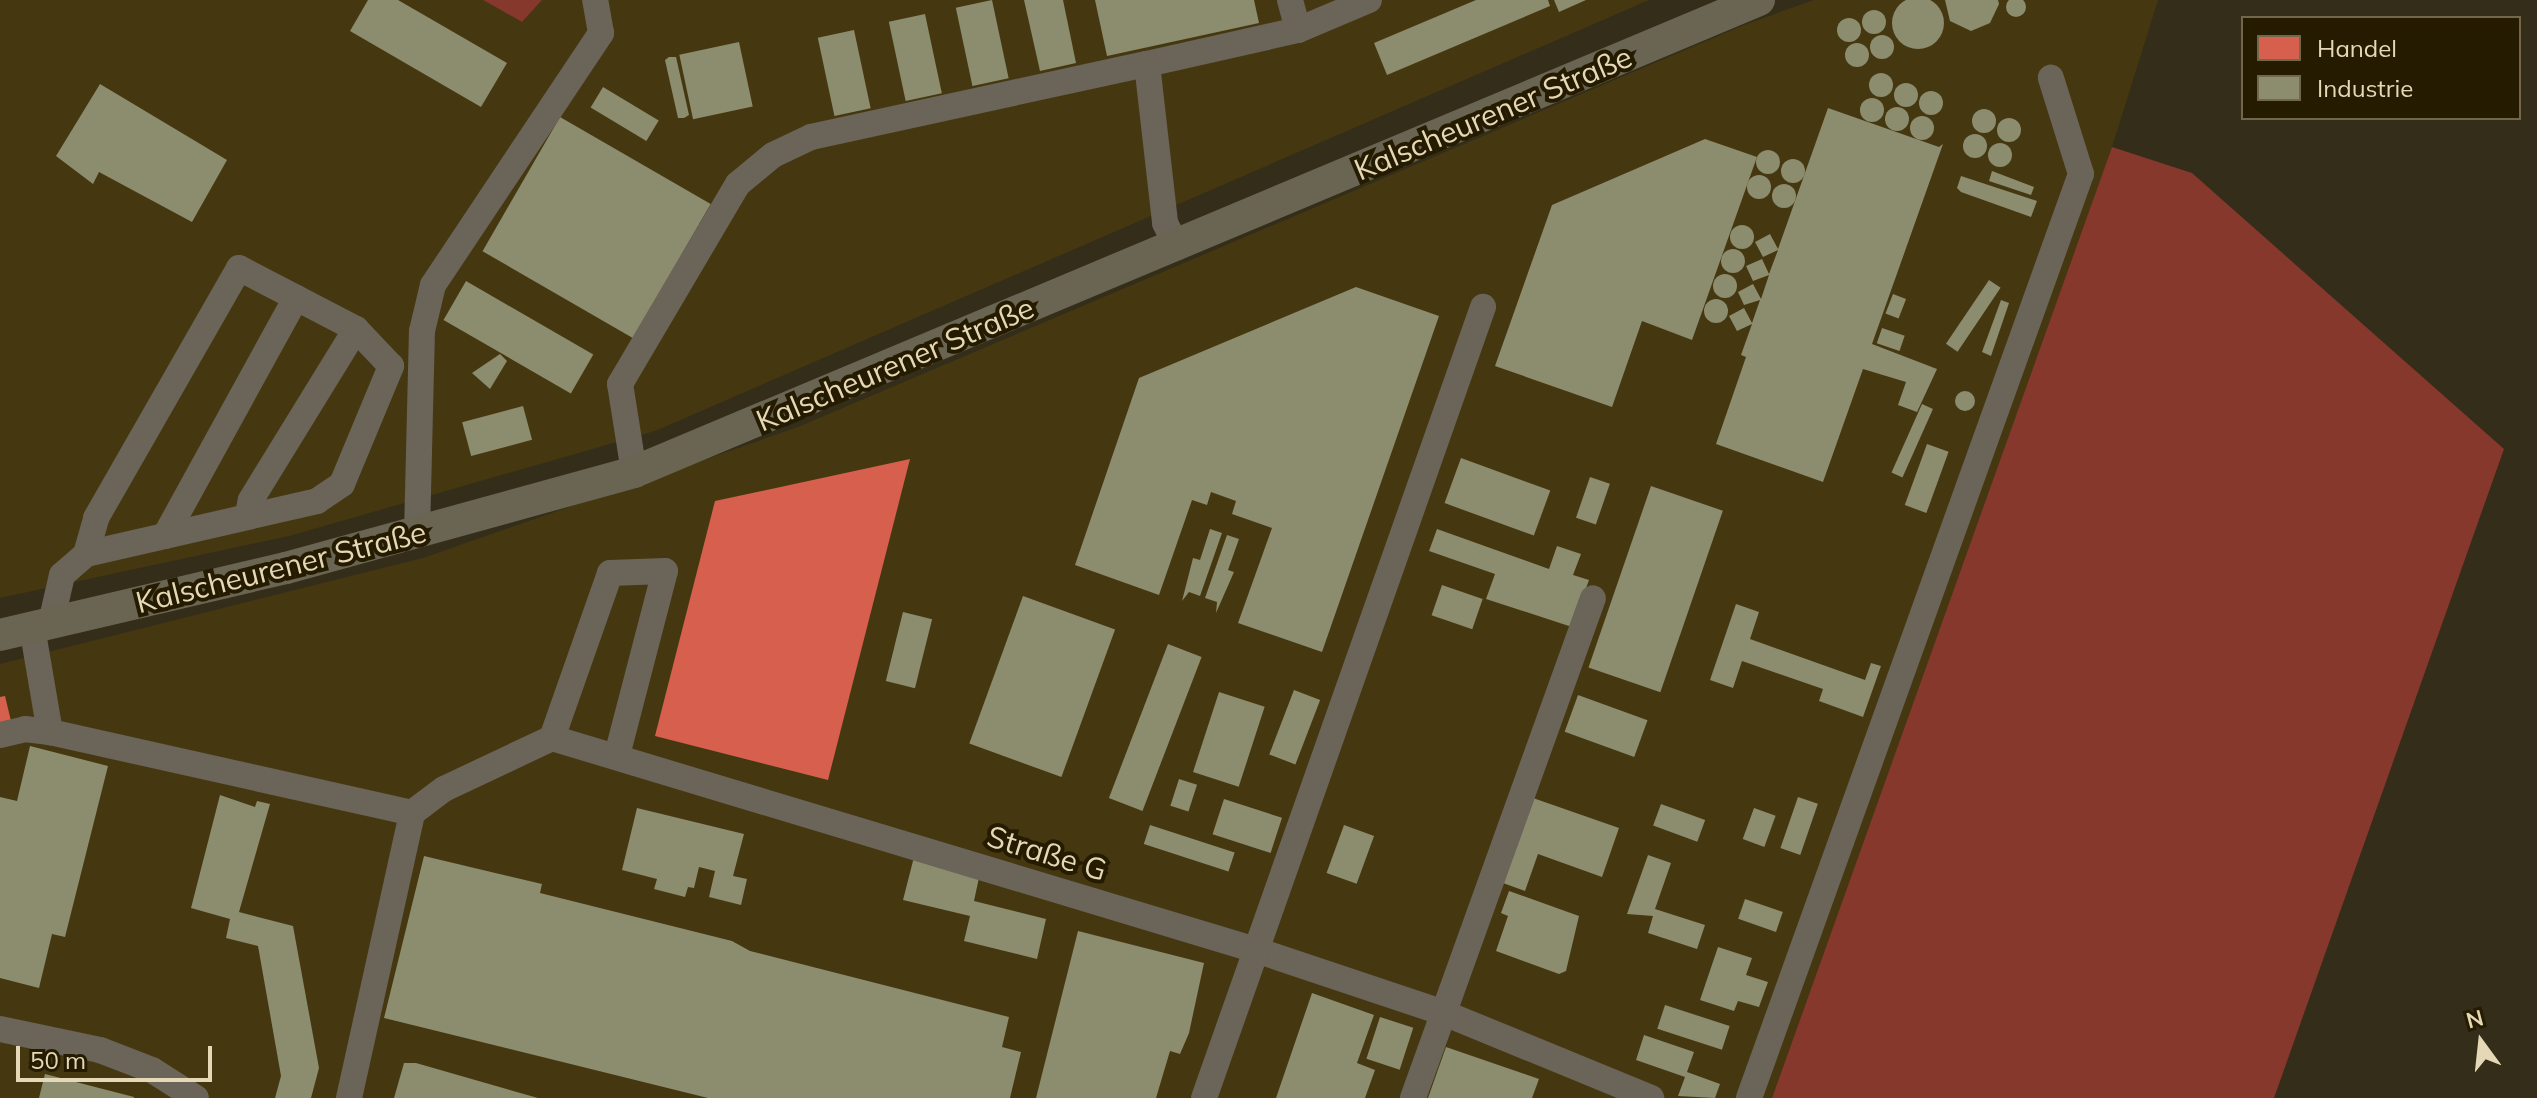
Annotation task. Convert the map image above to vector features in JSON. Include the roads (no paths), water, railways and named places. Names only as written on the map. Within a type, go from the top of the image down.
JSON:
[{"type":"main road","name":"Kalscheurener Straße","points":[[0,635],[417,534],[634,472],[1177,247],[1759,0]]},
{"type":"lane","points":[[417,534],[422,331],[433,285],[601,33],[595,0]]},
{"type":"lane","points":[[1290,0],[1298,30]]},
{"type":"lane","points":[[634,472],[620,384],[738,184],[773,155],[811,137],[1298,30],[1369,0]]},
{"type":"lane","points":[[1147,64],[1165,223],[1177,247]]},
{"type":"lane","points":[[1749,1098],[2081,174],[2051,78]]},
{"type":"lane","points":[[50,732],[42,625],[62,575],[86,554],[317,501],[342,484],[391,366],[356,329],[239,268],[96,518],[86,554]]},
{"type":"lane","points":[[165,536],[296,298]]},
{"type":"lane","points":[[1204,1098],[1483,307]]},
{"type":"lane","points":[[247,517],[251,500],[356,329]]},
{"type":"lane","points":[[349,1098],[419,808],[444,789],[552,738],[610,573],[665,571],[617,755]]},
{"type":"lane","points":[[1413,1098],[1593,598]]},
{"type":"lane","points":[[0,735],[25,729],[50,732],[419,808]]},
{"type":"lane","name":"Straße G","points":[[552,738],[617,755],[1256,950],[1444,1013],[1651,1098]]},
{"type":"lane","points":[[0,1029],[100,1050],[152,1070],[196,1098]]}]
